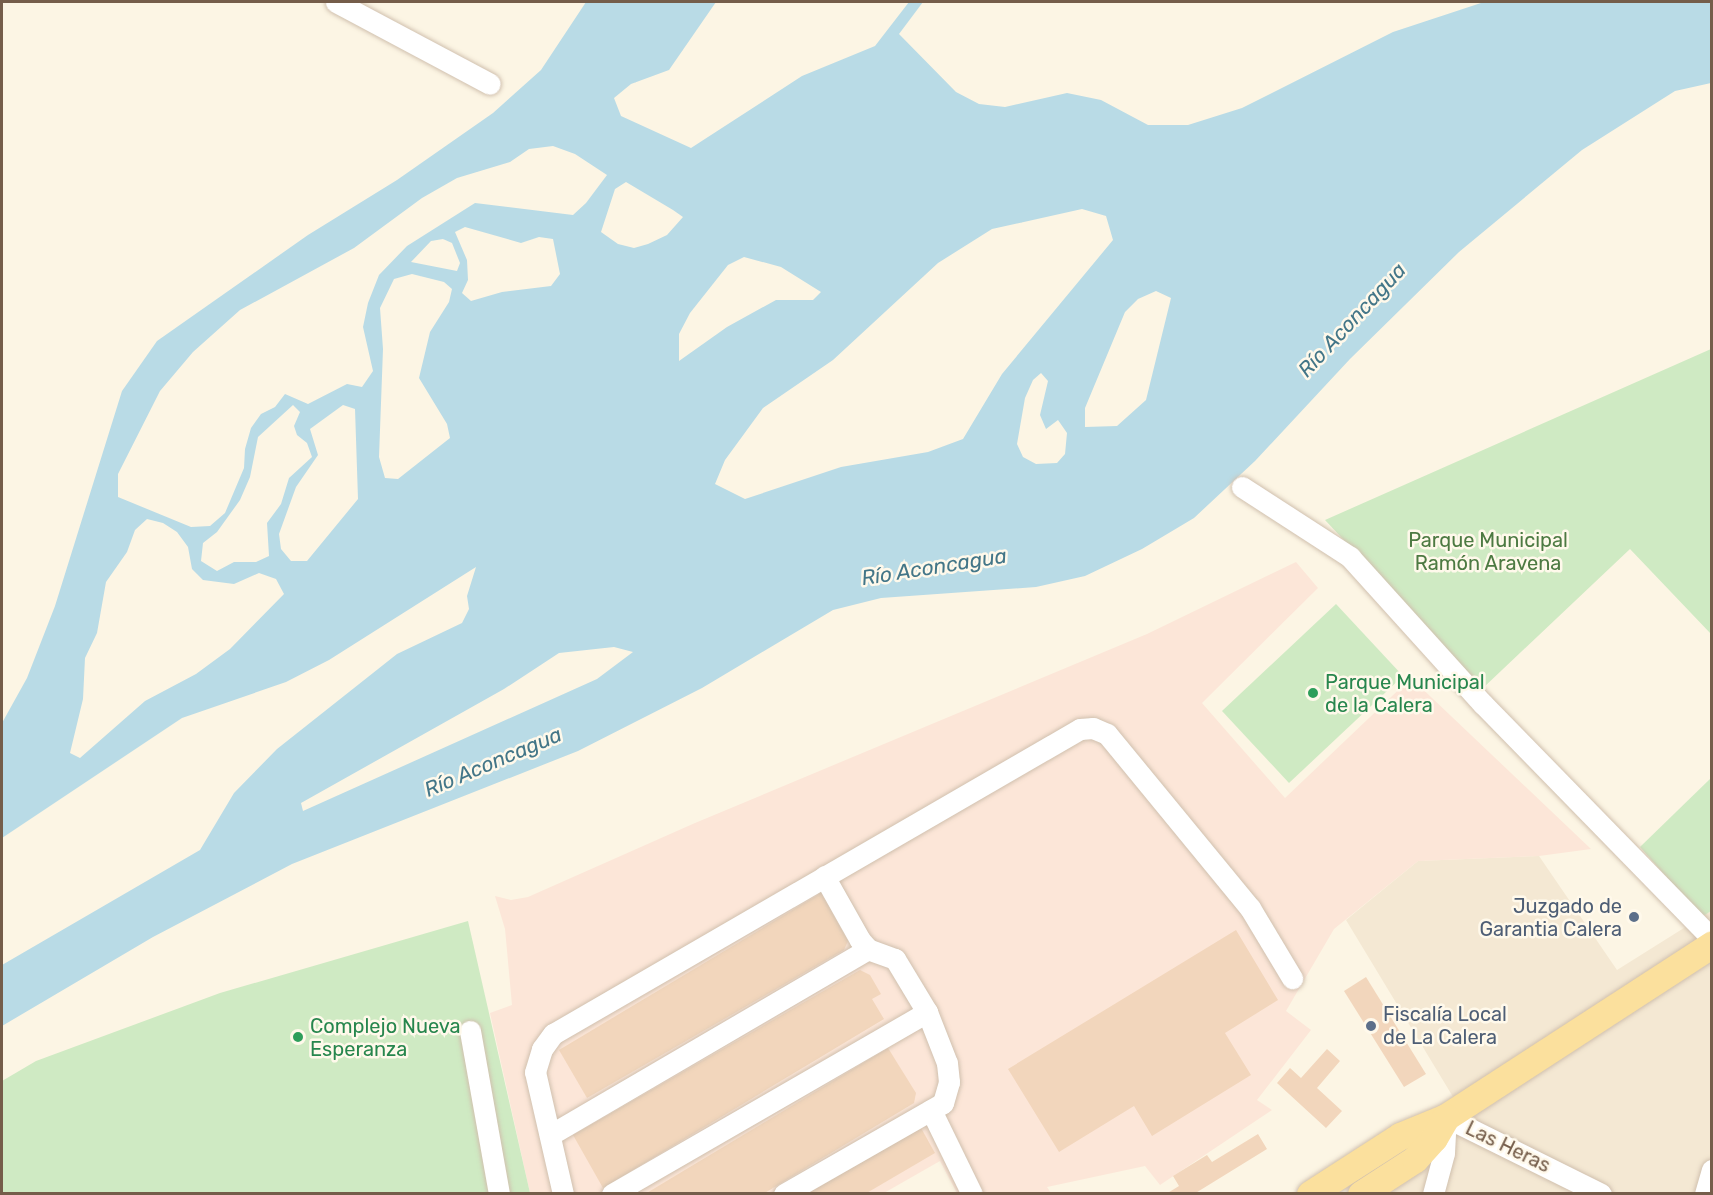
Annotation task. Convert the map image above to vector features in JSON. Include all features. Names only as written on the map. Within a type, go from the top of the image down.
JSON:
[{"type":"main road","points":[[1311,1194],[1400,1136],[1446,1117],[1712,944]]},
{"type":"main road","points":[[1360,1194],[1415,1159],[1434,1138],[1446,1117]]},
{"type":"street","points":[[336,2],[490,84]]},
{"type":"street","points":[[1242,487],[1350,557],[1483,704],[1712,939]]},
{"type":"street","points":[[563,1194],[535,1072],[553,1034],[1080,729],[1093,728],[1107,734],[1250,908],[1292,978]]},
{"type":"street","points":[[784,1194],[943,1102],[949,1082],[947,1063],[927,1012],[895,959],[868,949],[825,876]]},
{"type":"street","points":[[550,1135],[868,949]]},
{"type":"street","points":[[612,1194],[927,1012]]},
{"type":"street","points":[[470,1031],[499,1194]]},
{"type":"street","points":[[931,1110],[972,1194]]},
{"type":"street","points":[[1433,1194],[1444,1153],[1446,1117]]},
{"type":"street","name":"Las Heras","points":[[1446,1117],[1601,1194]]},
{"type":"street","points":[[1705,1194],[1712,1170]]},
{"type":"shaded area","points":[[1296,562],[1318,588],[1202,703],[1285,798],[1411,678],[1591,849],[1539,856],[1418,861],[1334,929],[1286,1011],[1311,1030],[1257,1100],[1272,1110],[1160,1185],[1145,1166],[1047,1187],[1051,1193],[957,1193],[940,1161],[884,1193],[530,1193],[490,1013],[512,1005],[505,929],[495,896],[511,900],[528,897],[695,823],[1147,634]]},
{"type":"shaded area","points":[[1539,856],[1617,970],[1711,911],[1711,1193],[1373,1193],[1467,1120],[1346,920],[1418,861]]},
{"type":"green space","name":"Parque Municipal Ramón Aravena","points":[[1711,349],[1711,634],[1630,549],[1483,688],[1325,520]]},
{"type":"green space","name":"Parque Municipal de la Calera","points":[[1336,604],[1403,676],[1289,783],[1222,711]]},
{"type":"green space","points":[[1711,778],[1711,911],[1702,917],[1640,847]]},
{"type":"green space","name":"Complejo Nueva Esperanza","points":[[468,921],[530,1193],[2,1193],[2,1081],[36,1061],[220,993]]},
{"type":"water","name":"Río Aconcagua","points":[[586,2],[716,2],[669,70],[631,84],[614,98],[621,116],[691,148],[802,76],[875,46],[909,2],[923,2],[899,34],[956,92],[979,104],[1005,107],[1067,93],[1101,100],[1148,125],[1188,125],[1242,108],[1393,32],[1484,2],[1711,2],[1711,83],[1675,91],[1582,150],[1459,252],[1350,359],[1255,461],[1194,518],[1142,549],[1085,576],[1036,587],[881,598],[833,610],[702,688],[578,751],[292,864],[153,937],[2,1026],[2,965],[200,850],[234,793],[277,749],[397,654],[462,623],[469,609],[467,596],[476,567],[329,660],[286,682],[182,718],[2,838],[2,723],[27,678],[55,606],[122,391],[157,341],[308,235],[397,180],[493,113],[541,70]],"holes":[[[553,146],[575,154],[607,175],[586,203],[573,215],[475,203],[407,246],[379,275],[368,303],[363,327],[373,371],[362,387],[347,384],[308,404],[285,394],[275,407],[261,414],[251,428],[245,449],[244,468],[225,513],[210,526],[191,527],[118,497],[118,474],[160,391],[193,352],[240,310],[354,248],[422,198],[457,178],[510,162],[529,149]],[[626,182],[683,217],[667,235],[648,244],[634,248],[618,244],[601,232],[615,189]],[[1082,209],[1106,216],[1113,240],[1002,374],[963,439],[928,452],[841,467],[745,499],[715,484],[725,460],[763,408],[833,360],[938,263],[992,229]],[[465,227],[521,243],[539,237],[553,239],[560,274],[551,286],[502,292],[471,301],[462,293],[468,280],[467,260],[455,232]],[[443,239],[452,243],[460,263],[457,271],[411,262],[431,241]],[[744,257],[781,267],[821,292],[813,300],[776,300],[727,327],[679,361],[679,334],[690,313],[728,265]],[[412,274],[444,282],[452,289],[449,302],[430,332],[419,378],[447,424],[450,438],[398,479],[385,478],[379,457],[383,349],[380,308],[394,279]],[[1156,291],[1171,298],[1146,400],[1117,426],[1085,427],[1085,408],[1125,312],[1138,299]],[[1041,373],[1048,381],[1040,415],[1046,429],[1058,420],[1067,433],[1065,454],[1057,463],[1036,464],[1023,457],[1017,444],[1025,398],[1033,380]],[[293,405],[300,412],[294,426],[297,435],[307,443],[312,457],[289,478],[281,504],[267,523],[269,556],[256,562],[234,562],[217,571],[201,561],[203,543],[217,532],[240,500],[250,477],[258,437]],[[343,405],[355,409],[358,499],[307,561],[291,561],[281,549],[279,534],[296,487],[318,455],[310,429]],[[147,519],[163,523],[177,532],[188,547],[192,569],[203,580],[234,584],[259,573],[276,579],[284,594],[230,649],[196,674],[145,701],[80,758],[70,753],[83,699],[85,658],[97,633],[106,582],[127,552],[135,530]],[[614,647],[633,652],[597,679],[303,811],[301,803],[504,689],[559,653]]]},
{"type":"building","points":[[821,893],[848,941],[844,950],[587,1098],[559,1050]]},
{"type":"building","points":[[1236,930],[1278,1000],[1225,1033],[1251,1075],[1152,1136],[1134,1106],[1059,1152],[1008,1069]]},
{"type":"building","points":[[860,970],[870,975],[881,994],[872,999],[884,1019],[603,1188],[573,1135]]},
{"type":"building","points":[[1366,977],[1426,1074],[1404,1087],[1344,991]]},
{"type":"building","points":[[888,1048],[916,1093],[914,1103],[763,1194],[645,1194]]},
{"type":"building","points":[[1327,1049],[1340,1061],[1317,1088],[1342,1111],[1326,1128],[1277,1083],[1290,1068],[1301,1078]]},
{"type":"building","points":[[921,1128],[935,1153],[865,1194],[807,1194]]},
{"type":"building","points":[[1258,1134],[1267,1149],[1194,1194],[1166,1194],[1179,1186],[1173,1176],[1207,1155],[1212,1162]]},
{"type":"place","name":"Parque Municipal de la Calera","points":[[1313,693]]},
{"type":"place","name":"Juzgado de Garantia Calera","points":[[1634,917]]},
{"type":"place","name":"Fiscalía Local de La Calera","points":[[1371,1026]]},
{"type":"place","name":"Complejo Nueva Esperanza","points":[[298,1037]]}]
